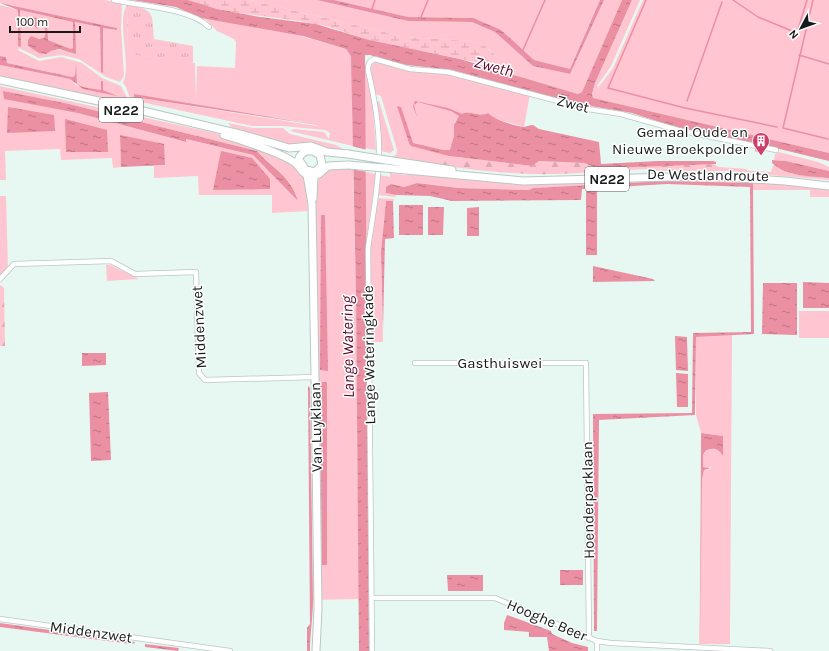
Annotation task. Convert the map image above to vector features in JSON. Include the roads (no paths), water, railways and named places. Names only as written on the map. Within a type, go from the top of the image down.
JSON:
[{"type":"main road","name":"De Westlandroute","points":[[0,80],[244,134],[294,153],[300,160]]},
{"type":"main road","name":"N222","points":[[0,84],[222,134],[277,154],[300,160],[306,170],[312,174],[319,174],[323,167]]},
{"type":"main road","name":"De Westlandroute","points":[[272,144],[295,148],[312,146],[326,152],[348,154],[454,171],[509,176],[708,172],[777,176],[829,182]]},
{"type":"main road","name":"N222","points":[[300,160],[311,150],[317,152],[321,157]]},
{"type":"main road","name":"De Westlandroute","points":[[321,157],[348,154]]},
{"type":"main road","points":[[321,157],[323,167]]},
{"type":"main road","name":"De Westlandroute","points":[[323,167],[348,165],[523,181],[709,176],[785,181],[829,186]]},
{"type":"main road","name":"Van Luyklaan","points":[[312,174],[318,601],[316,651]]},
{"type":"street","points":[[114,0],[178,11],[204,22],[208,27]]},
{"type":"street","name":"Zwet","points":[[371,60],[375,59],[410,69],[448,72],[588,109],[621,114],[678,130],[776,150]]},
{"type":"street","name":"Lange Wateringkade","points":[[371,60],[368,64],[368,70],[377,119],[379,150],[368,248],[372,651]]},
{"type":"street","name":"Middenzwet","points":[[0,279],[14,264],[112,261],[135,274],[196,272],[199,373],[205,380],[315,377]]},
{"type":"street","name":"Gasthuiswei","points":[[415,363],[586,363]]},
{"type":"street","name":"Hoenderparklaan","points":[[586,363],[589,638]]},
{"type":"street","name":"Hooghe Beer","points":[[372,598],[494,598],[597,641],[770,651]]},
{"type":"street","name":"Middenzwet","points":[[0,619],[230,651]]},
{"type":"street","points":[[597,641],[597,651]]},
{"type":"water","points":[[132,0],[188,0],[217,9],[260,17],[316,24],[369,40],[460,59],[578,94],[582,92],[622,0],[632,0],[595,83],[592,94],[593,98],[829,153],[829,161],[763,145],[760,153],[755,151],[756,145],[675,127],[632,113],[573,103],[452,70],[398,64],[370,55],[365,55],[369,651],[359,651],[356,293],[351,56],[346,49],[303,36],[201,18],[176,7]]},
{"type":"water","points":[[317,0],[334,0],[408,17],[473,18],[501,30],[534,60],[570,69],[600,0],[604,0],[570,74],[533,66],[495,32],[472,22],[408,21]]},
{"type":"water","points":[[0,3],[117,28],[117,30],[103,28],[103,73],[101,72],[100,27],[75,22],[76,54],[59,49],[46,54],[39,53],[28,46],[28,40],[31,36],[39,39],[44,38],[46,32],[43,25],[37,29],[28,18],[33,17],[47,21],[48,40],[71,49],[73,48],[73,22],[20,10],[21,47],[18,46],[18,10]]},
{"type":"water","points":[[0,56],[6,57],[7,63],[72,77],[75,76],[76,63],[77,84],[83,87],[101,90],[101,81],[103,81],[103,90],[117,96],[83,89],[70,79],[0,65]]},
{"type":"water","points":[[3,91],[69,104],[257,151],[281,173],[291,185],[298,201],[253,155],[186,139],[186,142],[78,113],[4,99]]},
{"type":"water","points":[[134,94],[324,126],[134,97]]},
{"type":"water","points":[[415,101],[448,108],[462,114],[468,113],[481,115],[488,113],[499,120],[514,125],[523,127],[533,125],[539,129],[599,142],[601,164],[658,161],[713,161],[716,162],[716,164],[607,168],[594,167],[585,163],[539,161],[532,166],[449,156],[411,146],[397,106],[401,107],[413,143],[443,150],[450,150],[454,136],[454,125],[459,116],[451,111],[418,102],[414,105],[417,117],[413,106]]},
{"type":"water","points":[[8,107],[54,115],[55,131],[7,133]]},
{"type":"water","points":[[65,119],[107,130],[108,152],[66,152]]},
{"type":"water","points":[[120,135],[164,144],[165,165],[121,167]]},
{"type":"water","points":[[221,151],[252,158],[270,179],[270,189],[213,190]]},
{"type":"water","points":[[772,160],[786,161],[829,171],[829,178],[807,176],[785,171],[772,163]]},
{"type":"water","points":[[665,181],[753,183],[754,334],[696,337],[695,415],[599,420],[597,631],[594,631],[593,414],[692,413],[693,333],[751,332],[750,187],[667,184],[582,189],[581,200],[452,201],[430,196],[396,195],[386,193],[386,187],[391,184],[404,187],[417,183],[458,188],[529,190],[533,188]]},
{"type":"water","points":[[586,191],[597,191],[597,255],[586,255]]},
{"type":"water","points":[[386,201],[393,201],[394,238],[385,239],[383,330],[381,252]]},
{"type":"water","points":[[399,205],[423,205],[423,235],[399,235]]},
{"type":"water","points":[[428,207],[444,207],[443,235],[428,235]]},
{"type":"water","points":[[479,207],[479,236],[467,236],[467,208]]},
{"type":"water","points":[[321,215],[325,215],[328,371],[320,370]]},
{"type":"water","points":[[593,266],[653,279],[655,281],[593,282]]},
{"type":"water","points":[[803,282],[829,283],[829,308],[803,308]]},
{"type":"water","points":[[763,283],[797,283],[797,335],[762,334]]},
{"type":"water","points":[[675,336],[687,337],[688,371],[676,370]]},
{"type":"water","points":[[82,353],[106,353],[106,365],[82,366]]},
{"type":"water","points":[[676,373],[688,374],[688,407],[677,407]]},
{"type":"water","points":[[320,382],[327,382],[327,565],[322,565]]},
{"type":"water","points":[[308,386],[310,388],[313,600],[310,651],[307,651],[307,628],[310,624]]},
{"type":"water","points":[[108,392],[111,460],[91,461],[89,393]]},
{"type":"water","points":[[701,433],[723,436],[723,456],[719,451],[713,449],[705,451],[703,455],[703,467],[711,468],[704,470],[702,479],[700,636]]},
{"type":"water","points":[[560,570],[583,570],[583,585],[560,585]]},
{"type":"water","points":[[447,575],[483,575],[483,591],[448,591]]},
{"type":"water","points":[[507,615],[551,631],[552,634],[572,643],[588,647],[588,651],[549,651],[547,637],[529,637],[529,632],[504,630],[504,623]]},
{"type":"water","points":[[0,623],[135,643],[131,644],[0,627]]},
{"type":"water","points":[[145,644],[179,648],[178,651],[145,647]]},
{"type":"waterway","points":[[372,9],[375,0]]},
{"type":"waterway","points":[[421,17],[428,0]]},
{"type":"waterway","points":[[523,50],[545,0]]},
{"type":"waterway","points":[[646,0],[608,88],[685,108],[777,127]]},
{"type":"waterway","points":[[733,0],[758,17],[797,33],[807,0]]},
{"type":"waterway","points":[[813,0],[783,128],[828,139]]},
{"type":"waterway","points":[[687,101],[722,2]]},
{"type":"waterway","points":[[799,55],[829,64]]},
{"type":"place","name":"Gemaal Oude en Nieuwe Broekpolder","points":[[761,156]]},
{"type":"water label","name":"Zweth","points":[[494,66]]},
{"type":"water label","name":"Lange Watering","points":[[347,347]]}]
